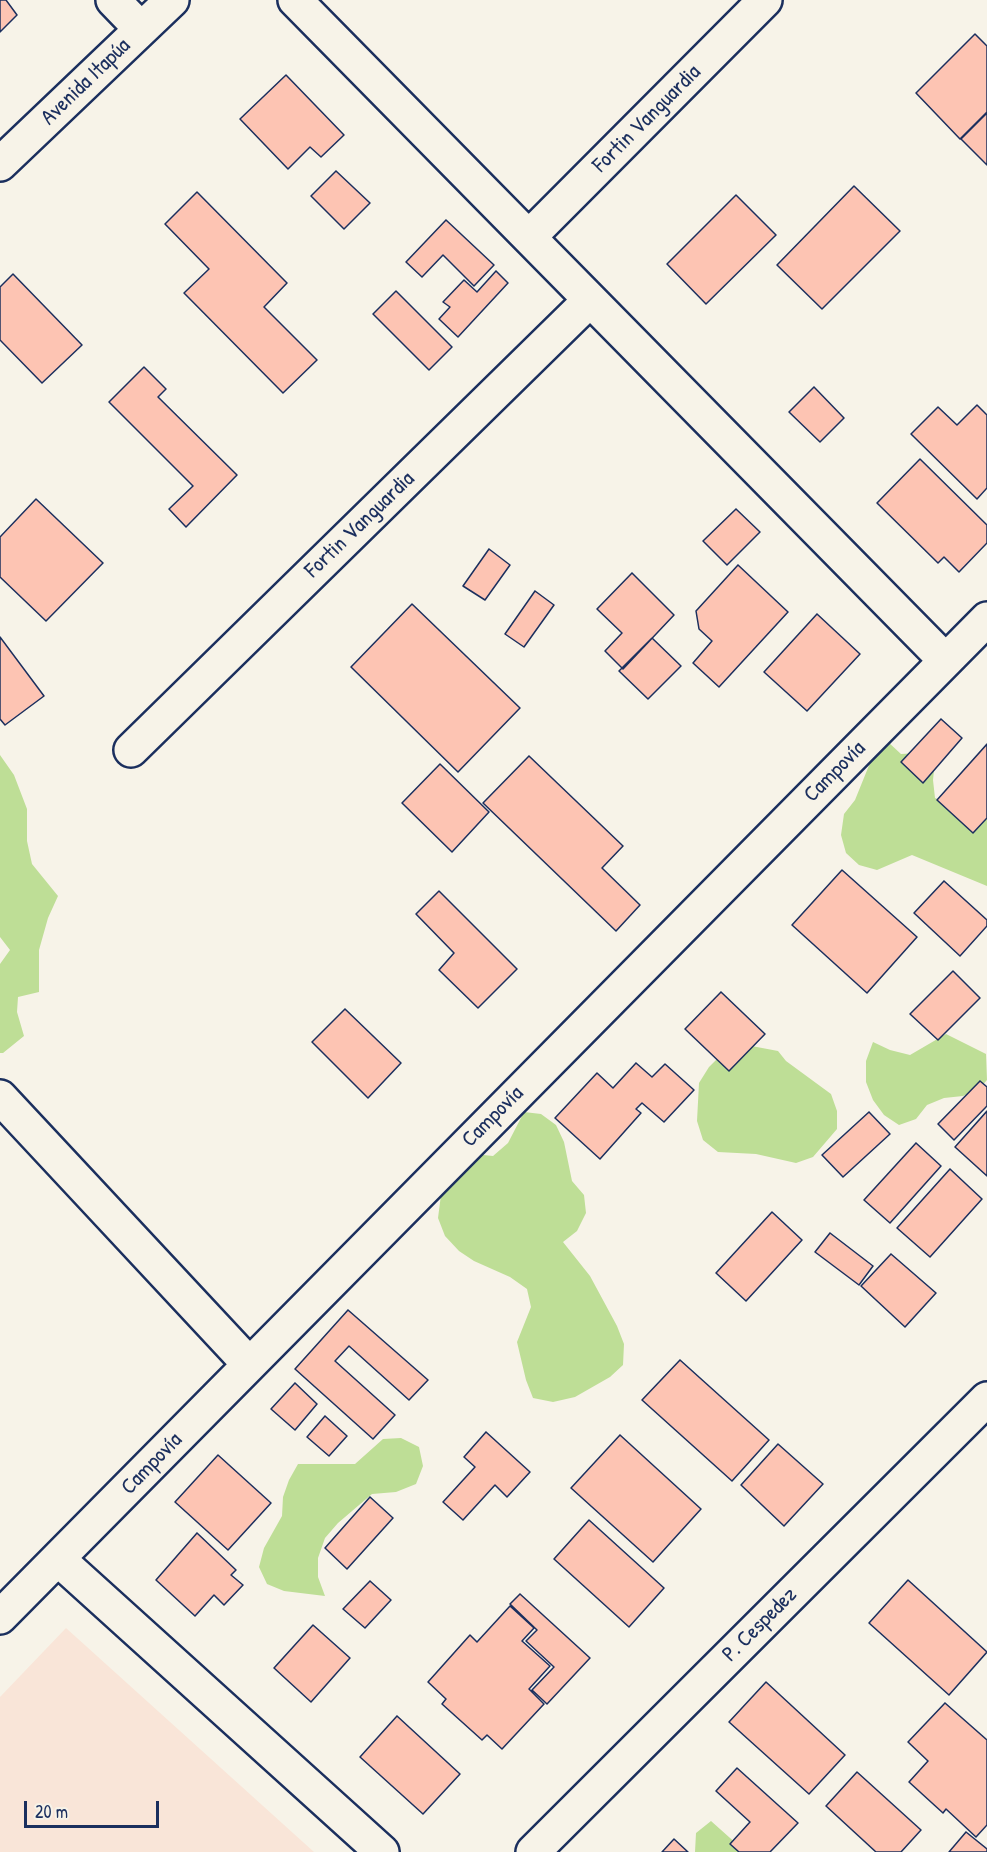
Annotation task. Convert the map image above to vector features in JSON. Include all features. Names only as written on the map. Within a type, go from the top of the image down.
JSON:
[{"type":"street","points":[[113,0],[141,29]]},
{"type":"street","name":"Avenida Itapúa","points":[[0,164],[172,0]]},
{"type":"street","points":[[295,0],[945,660]]},
{"type":"street","name":"Fortin Vanguardia","points":[[528,237],[765,0]]},
{"type":"street","name":"Fortin Vanguardia","points":[[131,750],[590,300]]},
{"type":"street","name":"Campovía","points":[[0,1617],[945,660],[981,636]]},
{"type":"street","points":[[0,1097],[249,1364]]},
{"type":"street","name":"P. Cespedez","points":[[533,1852],[987,1399]]},
{"type":"street","points":[[58,1559],[381,1852]]},
{"type":"shaded area","points":[[66,1628],[314,1852],[0,1852],[0,1697]]},
{"type":"green space","points":[[887,741],[901,754],[919,753],[935,761],[933,780],[935,798],[970,813],[987,815],[987,886],[912,855],[877,870],[859,865],[846,853],[841,835],[844,814],[855,800],[872,758]]},
{"type":"green space","points":[[0,755],[14,775],[27,809],[27,841],[32,864],[58,896],[48,918],[39,950],[39,992],[18,997],[17,1012],[24,1036],[3,1053],[0,1053],[0,964],[10,950],[0,937]]},
{"type":"green space","points":[[946,1034],[986,1054],[987,1080],[980,1088],[963,1096],[944,1098],[927,1105],[916,1119],[899,1125],[884,1115],[873,1100],[866,1082],[866,1061],[873,1042],[890,1050],[910,1055]]},
{"type":"green space","points":[[741,1044],[778,1051],[786,1061],[831,1094],[837,1111],[837,1129],[813,1157],[796,1163],[756,1154],[718,1152],[703,1140],[697,1121],[699,1083],[709,1067],[723,1053]]},
{"type":"green space","points":[[524,1112],[541,1114],[556,1125],[564,1142],[572,1181],[584,1195],[586,1213],[577,1231],[563,1242],[590,1276],[624,1344],[623,1365],[610,1377],[575,1397],[553,1402],[533,1398],[517,1342],[531,1307],[527,1289],[510,1277],[474,1261],[459,1251],[445,1236],[438,1218],[441,1195],[456,1160],[474,1154],[493,1156],[508,1143]]},
{"type":"green space","points":[[401,1438],[419,1447],[423,1466],[416,1484],[396,1492],[372,1494],[338,1523],[325,1538],[318,1558],[318,1577],[325,1596],[284,1591],[267,1584],[259,1567],[264,1548],[282,1516],[283,1497],[298,1464],[355,1464],[383,1439]]},
{"type":"green space","points":[[711,1821],[748,1852],[695,1852],[696,1833]]},
{"type":"building","points":[[0,0],[6,0],[17,15],[0,32]]},
{"type":"building","points":[[975,34],[987,46],[987,112],[960,139],[916,93]]},
{"type":"building","points":[[286,75],[344,135],[321,157],[310,147],[288,169],[240,119]]},
{"type":"building","points":[[987,113],[987,165],[961,139]]},
{"type":"building","points":[[336,171],[370,203],[344,229],[311,196]]},
{"type":"building","points":[[854,186],[900,231],[822,309],[777,265]]},
{"type":"building","points":[[197,192],[287,283],[264,307],[317,360],[283,393],[184,293],[209,269],[165,224]]},
{"type":"building","points":[[736,195],[776,235],[706,304],[667,264]]},
{"type":"building","points":[[446,220],[494,265],[474,286],[443,255],[422,277],[406,262]]},
{"type":"building","points":[[496,271],[508,283],[458,337],[439,319],[450,307],[443,302],[464,280],[477,292]]},
{"type":"building","points":[[13,274],[82,345],[42,383],[0,340],[0,287]]},
{"type":"building","points":[[396,291],[452,347],[429,370],[373,314]]},
{"type":"building","points":[[144,367],[166,389],[158,397],[237,475],[186,527],[169,509],[193,486],[109,402]]},
{"type":"building","points":[[814,387],[844,418],[820,442],[789,412]]},
{"type":"building","points":[[977,405],[987,415],[987,488],[977,499],[911,434],[938,407],[957,425]]},
{"type":"building","points":[[920,459],[987,525],[987,543],[959,572],[944,557],[938,563],[877,503]]},
{"type":"building","points":[[36,499],[103,563],[46,621],[0,577],[0,537]]},
{"type":"building","points":[[736,509],[760,532],[727,565],[703,541]]},
{"type":"building","points":[[489,549],[510,565],[485,600],[463,586]]},
{"type":"building","points":[[738,565],[788,612],[719,687],[693,663],[712,641],[699,629],[696,611]]},
{"type":"building","points":[[632,573],[674,615],[623,669],[605,651],[622,633],[597,609]]},
{"type":"building","points":[[535,591],[554,605],[524,647],[505,634]]},
{"type":"building","points":[[412,604],[520,708],[458,772],[351,667]]},
{"type":"building","points":[[817,614],[860,654],[807,711],[764,672]]},
{"type":"building","points":[[0,637],[44,696],[5,725],[0,719]]},
{"type":"building","points":[[652,638],[681,666],[648,699],[619,671]]},
{"type":"building","points":[[941,719],[962,738],[923,783],[901,762]]},
{"type":"building","points":[[987,744],[987,818],[973,833],[937,800]]},
{"type":"building","points":[[529,756],[623,846],[602,868],[640,905],[616,931],[483,803]]},
{"type":"building","points":[[440,764],[489,812],[452,852],[402,803]]},
{"type":"building","points":[[842,870],[917,937],[867,993],[792,925]]},
{"type":"building","points":[[944,881],[987,920],[987,926],[960,956],[914,913]]},
{"type":"building","points":[[439,891],[517,969],[478,1008],[439,970],[454,953],[416,914]]},
{"type":"building","points":[[953,971],[980,998],[938,1040],[910,1014]]},
{"type":"building","points":[[721,992],[765,1034],[729,1071],[685,1029]]},
{"type":"building","points":[[345,1009],[401,1063],[368,1098],[312,1042]]},
{"type":"building","points":[[636,1063],[652,1077],[665,1064],[694,1090],[664,1122],[642,1103],[636,1109],[641,1113],[600,1159],[555,1118],[597,1073],[613,1088]]},
{"type":"building","points":[[980,1081],[987,1087],[987,1106],[954,1140],[938,1124]]},
{"type":"building","points":[[987,1111],[987,1176],[955,1147]]},
{"type":"building","points":[[869,1112],[890,1134],[843,1177],[822,1155]]},
{"type":"building","points":[[916,1143],[941,1166],[890,1223],[864,1200]]},
{"type":"building","points":[[950,1169],[982,1199],[930,1257],[897,1228]]},
{"type":"building","points":[[772,1212],[802,1240],[746,1301],[716,1273]]},
{"type":"building","points":[[830,1233],[873,1266],[859,1285],[815,1252]]},
{"type":"building","points":[[891,1254],[936,1293],[905,1327],[861,1286]]},
{"type":"building","points":[[348,1310],[428,1380],[409,1400],[349,1346],[335,1361],[395,1415],[373,1439],[295,1369]]},
{"type":"building","points":[[680,1360],[769,1440],[732,1481],[642,1400]]},
{"type":"building","points":[[295,1383],[317,1404],[295,1430],[271,1409]]},
{"type":"building","points":[[325,1416],[347,1436],[329,1456],[307,1437]]},
{"type":"building","points":[[486,1432],[530,1472],[507,1497],[495,1485],[463,1520],[443,1502],[475,1467],[464,1457]]},
{"type":"building","points":[[620,1435],[701,1509],[653,1562],[571,1488]]},
{"type":"building","points":[[778,1444],[823,1484],[784,1526],[741,1485]]},
{"type":"building","points":[[218,1455],[271,1503],[228,1550],[175,1502]]},
{"type":"building","points":[[370,1497],[393,1518],[347,1569],[325,1548]]},
{"type":"building","points":[[589,1520],[664,1588],[629,1627],[554,1559]]},
{"type":"building","points":[[197,1533],[236,1570],[231,1575],[243,1585],[224,1605],[214,1595],[195,1616],[156,1580]]},
{"type":"building","points":[[908,1580],[987,1652],[949,1695],[869,1623]]},
{"type":"building","points":[[370,1581],[391,1600],[365,1628],[343,1609]]},
{"type":"building","points":[[520,1594],[590,1658],[547,1704],[532,1690],[554,1667],[526,1641],[537,1630],[510,1604]]},
{"type":"building","points":[[510,1606],[534,1628],[522,1641],[550,1666],[529,1689],[544,1704],[502,1749],[487,1735],[482,1740],[442,1704],[446,1699],[428,1682],[470,1635],[477,1642]]},
{"type":"building","points":[[313,1625],[350,1658],[311,1702],[274,1668]]},
{"type":"building","points":[[766,1682],[845,1755],[809,1794],[729,1722]]},
{"type":"building","points":[[945,1703],[987,1740],[987,1825],[976,1837],[946,1809],[943,1813],[909,1782],[928,1761],[908,1742]]},
{"type":"building","points":[[397,1716],[460,1774],[423,1814],[360,1757]]},
{"type":"building","points":[[737,1768],[798,1823],[770,1852],[739,1852],[730,1844],[750,1822],[716,1791]]},
{"type":"building","points":[[857,1772],[921,1830],[901,1852],[876,1852],[826,1806]]},
{"type":"building","points":[[966,1832],[987,1849],[987,1852],[949,1852]]},
{"type":"building","points":[[674,1839],[688,1852],[662,1852]]}]
